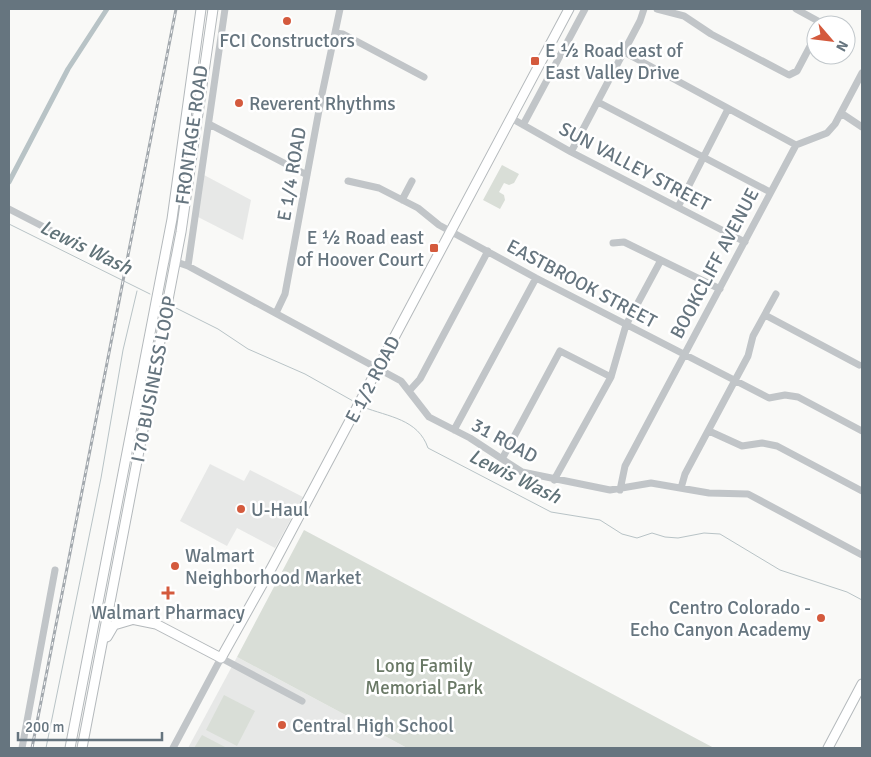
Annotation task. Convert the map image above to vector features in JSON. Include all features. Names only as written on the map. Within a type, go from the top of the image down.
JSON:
[{"type":"main road","name":"I 70 BUSINESS LOOP","points":[[70,748],[165,258],[200,9]]},
{"type":"main road","name":"I 70 BUSINESS LOOP","points":[[82,748],[176,262],[194,153],[213,9]]},
{"type":"main road","name":"E 1/2 ROAD","points":[[220,658],[378,368],[569,9]]},
{"type":"main road","points":[[118,564],[116,604],[122,610],[167,629],[220,658]]},
{"type":"main road","points":[[97,612],[144,620]]},
{"type":"main road","points":[[98,666],[106,639],[114,625],[126,620],[144,620]]},
{"type":"main road","points":[[828,748],[862,684]]},
{"type":"street","name":"FRONTAGE ROAD","points":[[188,266],[225,9]]},
{"type":"street","name":"E 1/4 ROAD","points":[[276,313],[285,294],[340,9]]},
{"type":"street","points":[[523,125],[585,9]]},
{"type":"street","points":[[571,152],[640,21],[644,9]]},
{"type":"street","points":[[657,9],[684,16],[725,42],[789,75],[797,71],[806,54]]},
{"type":"street","points":[[335,32],[343,34],[424,77]]},
{"type":"street","points":[[624,52],[796,145],[826,133],[840,113],[862,73]]},
{"type":"street","points":[[598,102],[770,192]]},
{"type":"street","points":[[678,207],[728,109]]},
{"type":"street","points":[[840,113],[862,127]]},
{"type":"street","name":"SUN VALLEY STREET","points":[[511,118],[571,152],[745,242]]},
{"type":"street","points":[[209,124],[307,174]]},
{"type":"street","name":"BOOKCLIFF AVENUE","points":[[620,490],[625,466],[796,145]]},
{"type":"street","name":"EASTBROOK STREET","points":[[348,181],[379,188],[402,200],[450,231],[536,278],[768,398],[785,395],[798,397],[862,431]]},
{"type":"street","points":[[402,200],[412,181]]},
{"type":"street","points":[[9,209],[76,244]]},
{"type":"street","points":[[613,243],[624,242],[720,289]]},
{"type":"street","points":[[410,390],[420,379],[488,251]]},
{"type":"street","name":"31 ROAD","points":[[165,258],[188,266],[401,381],[410,390],[429,417],[470,438],[522,472],[554,480],[620,490],[651,483],[708,493],[748,494],[862,554]]},
{"type":"street","points":[[554,480],[611,377],[626,325],[661,260]]},
{"type":"street","points":[[454,430],[536,278]]},
{"type":"street","points":[[682,488],[685,474],[748,356],[753,336],[776,294]]},
{"type":"street","points":[[764,314],[859,365]]},
{"type":"street","points":[[502,459],[560,351],[611,377]]},
{"type":"street","points":[[709,431],[742,446],[762,442],[777,446],[862,491]]},
{"type":"street","points":[[22,748],[55,570]]},
{"type":"street","points":[[220,658],[302,701]]},
{"type":"street","name":"E 1/2 ROAD","points":[[173,748],[220,658]]},
{"type":"shaded area","points":[[204,175],[251,200],[243,240],[198,217]]},
{"type":"shaded area","name":"U-Haul","points":[[210,464],[244,481],[250,470],[303,497],[275,548],[237,528],[227,546],[180,521]]},
{"type":"shaded area","name":"Central High School","points":[[237,657],[407,748],[188,748]]},
{"type":"green space","points":[[502,165],[519,174],[514,183],[509,185],[504,183],[499,192],[504,195],[505,200],[500,209],[483,200]]},
{"type":"green space","name":"Long Family Memorial Park","points":[[304,530],[714,748],[407,748],[237,657]]},
{"type":"green space","points":[[224,695],[255,711],[237,746],[206,730]]},
{"type":"green space","points":[[202,735],[227,748],[194,748]]},
{"type":"waterway","points":[[9,182],[68,69],[107,9]]},
{"type":"waterway","name":"Lewis Wash","points":[[9,224],[150,294]]},
{"type":"waterway","points":[[46,748],[101,478],[123,350],[137,291]]},
{"type":"waterway","name":"Lewis Wash","points":[[174,307],[218,329],[248,349],[305,374],[353,401]]},
{"type":"waterway","name":"Lewis Wash","points":[[363,407],[402,420],[417,431],[428,448],[551,512],[600,520],[622,534],[637,538],[652,533],[678,538],[704,533],[720,534],[780,570],[847,592],[862,600]]},
{"type":"railway","points":[[32,748],[176,9]]},
{"type":"place","name":"FCI Constructors","points":[[287,21]]},
{"type":"place","name":"E ½ Road east of East Valley Drive","points":[[535,61]]},
{"type":"place","name":"Reverent Rhythms","points":[[239,103]]},
{"type":"place","name":"E ½ Road east of Hoover Court","points":[[434,248]]},
{"type":"place","name":"U-Haul","points":[[241,509]]},
{"type":"place","name":"Walmart Neighborhood Market","points":[[175,566]]},
{"type":"place","name":"Walmart Pharmacy","points":[[168,593]]},
{"type":"place","name":"Centro Colorado - Echo Canyon Academy","points":[[821,618]]},
{"type":"place","name":"Central High School","points":[[282,725]]}]
